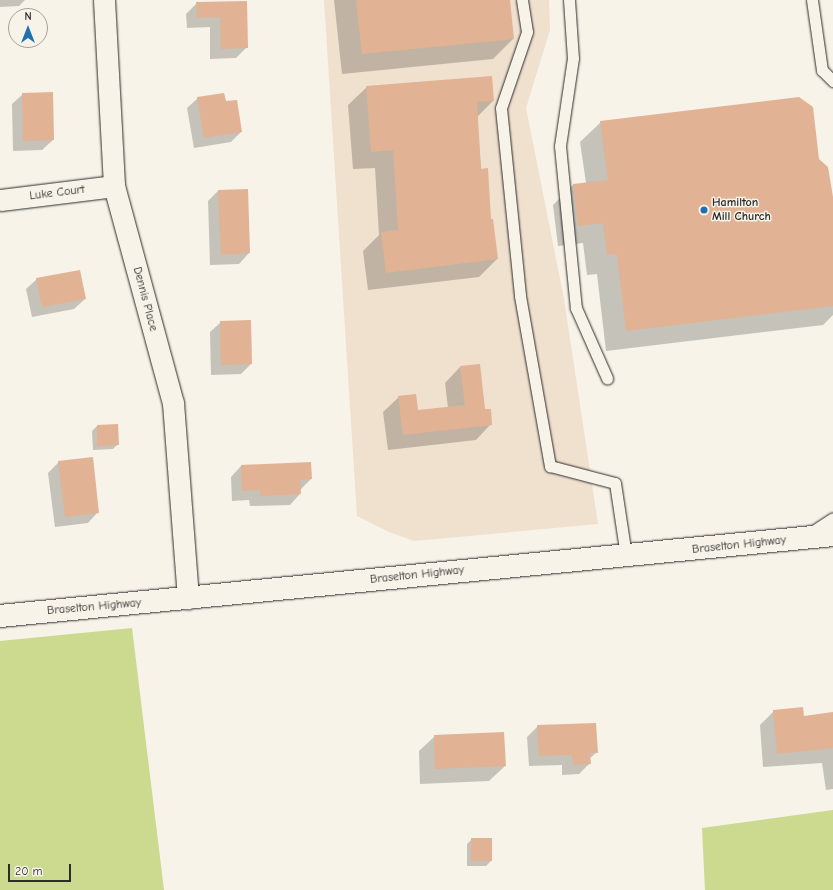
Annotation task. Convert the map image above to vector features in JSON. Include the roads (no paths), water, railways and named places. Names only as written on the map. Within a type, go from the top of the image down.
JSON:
[{"type":"main road","name":"Braselton Highway","points":[[0,616],[561,560],[626,556],[833,535]]},
{"type":"street","name":"Dennis Place","points":[[104,0],[114,186],[173,403],[188,598]]},
{"type":"street","name":"Luke Court","points":[[0,200],[114,186]]},
{"type":"lane","points":[[522,0],[527,32],[501,108],[520,296],[550,466],[615,483],[626,556]]},
{"type":"lane","points":[[569,0],[572,58],[560,146],[576,308],[607,378]]},
{"type":"lane","points":[[812,0],[822,70],[833,81]]},
{"type":"lane","points":[[801,538],[833,518]]},
{"type":"place","name":"Hamilton Mill Church","points":[[704,210]]}]
